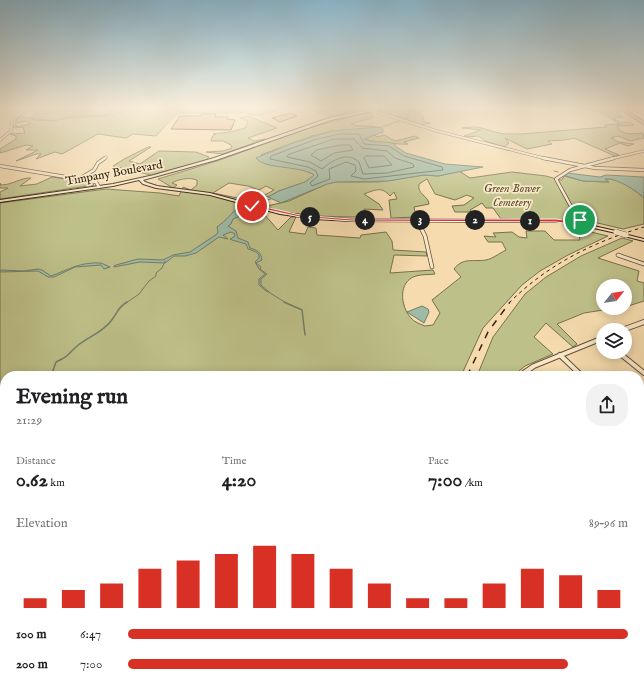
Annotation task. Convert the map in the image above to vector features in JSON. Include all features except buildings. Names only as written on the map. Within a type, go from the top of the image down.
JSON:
[{"type":"main road","name":"Timpany Boulevard","points":[[0,201],[141,180],[204,163],[272,139]]},
{"type":"main road","points":[[148,178],[153,185],[160,188]]},
{"type":"main road","points":[[141,180],[150,186],[210,194],[280,213],[315,218],[351,220],[556,221],[581,224],[644,240]]},
{"type":"street","points":[[464,139],[582,166],[612,170],[644,170]]},
{"type":"street","points":[[581,224],[557,183],[556,179],[561,173],[582,166],[644,151]]},
{"type":"street","points":[[79,179],[94,170],[98,163],[106,157]]},
{"type":"street","points":[[0,166],[96,182],[99,187]]},
{"type":"street","points":[[417,220],[425,236],[432,267]]},
{"type":"street","points":[[618,255],[644,264]]},
{"type":"street","points":[[632,326],[644,322]]},
{"type":"street","points":[[526,371],[534,366],[596,341]]},
{"type":"street","points":[[560,355],[577,371]]},
{"type":"street","points":[[627,359],[642,371]]},
{"type":"green space","points":[[16,139],[89,139],[62,154],[55,152],[36,159],[41,154],[36,154],[16,161],[38,150],[26,150],[33,146],[26,145],[0,153],[0,149]]},
{"type":"green space","points":[[211,139],[250,139],[254,141],[265,139],[223,154],[206,152],[223,151],[232,148],[231,145],[223,141],[211,141]]},
{"type":"green space","points":[[278,139],[304,139],[261,155],[268,164],[300,169],[315,175],[305,182],[279,191],[268,197],[263,196],[274,190],[266,186],[259,190],[248,186],[229,183],[213,193],[252,201],[261,210],[267,212],[264,214],[278,230],[291,217],[296,217],[289,232],[305,234],[308,227],[316,228],[317,235],[360,238],[361,235],[386,232],[392,241],[393,250],[426,252],[427,256],[394,255],[390,273],[433,270],[435,274],[418,275],[410,279],[406,283],[403,294],[403,301],[407,313],[414,321],[425,326],[433,325],[440,313],[432,300],[461,277],[454,269],[457,265],[465,261],[488,259],[506,250],[502,242],[488,242],[484,236],[496,237],[493,233],[512,232],[519,237],[527,238],[526,231],[545,231],[554,240],[580,240],[578,229],[608,236],[568,255],[540,271],[522,285],[483,328],[463,371],[0,371],[0,203],[106,189],[179,196],[183,187],[191,190],[197,185],[197,180],[178,180],[172,183],[177,185],[173,188],[158,179],[217,161]]},
{"type":"green space","points":[[364,139],[391,139],[395,141],[415,139],[404,142],[408,144]]},
{"type":"green space","points":[[483,139],[506,139],[509,143],[505,147]]},
{"type":"green space","points":[[507,139],[569,139],[548,141],[552,144],[527,149]]},
{"type":"green space","points":[[576,139],[613,139],[619,142],[634,144],[628,146],[620,143],[605,149],[619,155],[615,156]]},
{"type":"green space","points":[[625,139],[639,139],[630,141]]},
{"type":"green space","points":[[148,147],[151,147],[129,161],[140,164],[159,151],[196,152],[209,157],[205,161],[151,175],[113,166]]},
{"type":"green space","name":"Green Bower Cemetery","points":[[459,171],[470,178],[512,172],[546,176],[560,180],[562,180],[564,176],[583,181],[609,182],[605,179],[615,180],[636,191],[644,198],[644,224],[623,229],[589,221],[583,218],[572,220],[501,219],[493,208],[486,208],[482,203],[470,210],[471,212],[455,212],[452,206],[464,205],[474,198],[467,195],[455,200],[435,194],[427,179],[419,184],[419,188],[429,204],[414,207],[416,217],[391,218],[389,200],[397,199],[394,192],[390,196],[381,190],[375,190],[364,194],[379,204],[383,210],[364,209],[365,217],[300,214],[275,210],[267,206],[289,201],[327,184],[336,182],[378,182],[424,175],[438,176]]},
{"type":"green space","points":[[52,177],[92,183],[94,185],[0,199],[0,192],[8,188],[0,188],[0,183],[1,185],[5,185],[31,178],[20,186],[37,184]]},
{"type":"green space","points":[[622,238],[633,241],[598,258],[639,271],[637,281],[644,283],[644,301],[632,305],[632,279],[596,279],[596,311],[584,313],[557,324],[577,344],[573,347],[546,323],[534,337],[553,354],[525,366],[519,371],[479,371],[493,337],[525,294],[546,277],[581,256]]},
{"type":"water","points":[[306,139],[364,139],[395,144],[395,146],[406,153],[445,164],[483,167],[438,176],[424,175],[388,181],[336,182],[327,184],[281,203],[268,197],[279,191],[305,182],[314,175],[300,170],[267,164],[256,158]]},
{"type":"water","points":[[567,173],[600,177],[606,175],[644,177],[644,198],[631,188],[614,180],[605,179],[609,182],[583,181],[563,175]]},
{"type":"water","points":[[241,205],[252,209],[247,213],[233,219],[231,224],[228,226],[236,231],[238,238],[248,242],[250,248],[260,253],[262,260],[256,263],[261,267],[260,269],[267,274],[261,279],[261,285],[269,292],[259,285],[259,279],[265,274],[259,269],[255,262],[259,258],[258,254],[248,249],[246,244],[230,239],[234,237],[235,234],[231,232],[223,235],[228,239],[219,237],[196,253],[185,256],[174,256],[165,263],[140,262],[114,267],[116,265],[138,259],[163,260],[173,255],[190,252],[217,234],[217,227]]},
{"type":"water","points":[[101,263],[110,267],[104,269],[101,265],[75,267]]},
{"type":"water","points":[[75,267],[54,277],[48,277],[38,271],[0,272],[1,270],[24,271],[38,269],[51,276]]},
{"type":"water","points":[[422,306],[428,309],[429,312],[424,323],[407,312]]},
{"type":"waterway","points":[[554,171],[558,172]]},
{"type":"waterway","points":[[251,204],[271,199]]},
{"type":"waterway","points":[[126,303],[139,294],[149,281],[156,276],[156,273],[162,268],[165,261]]},
{"type":"waterway","points":[[267,291],[285,303]]},
{"type":"waterway","points":[[53,371],[56,362],[103,329],[111,321],[119,308],[127,302]]},
{"type":"waterway","points":[[285,303],[302,310],[305,335]]},
{"type":"railway","points":[[510,302],[539,277],[572,256],[607,240],[644,227]]},
{"type":"railway","points":[[469,371],[488,332],[510,302]]},
{"type":"route","points":[[252,206],[265,210],[300,216],[351,220],[567,221],[581,224],[580,220]]}]
